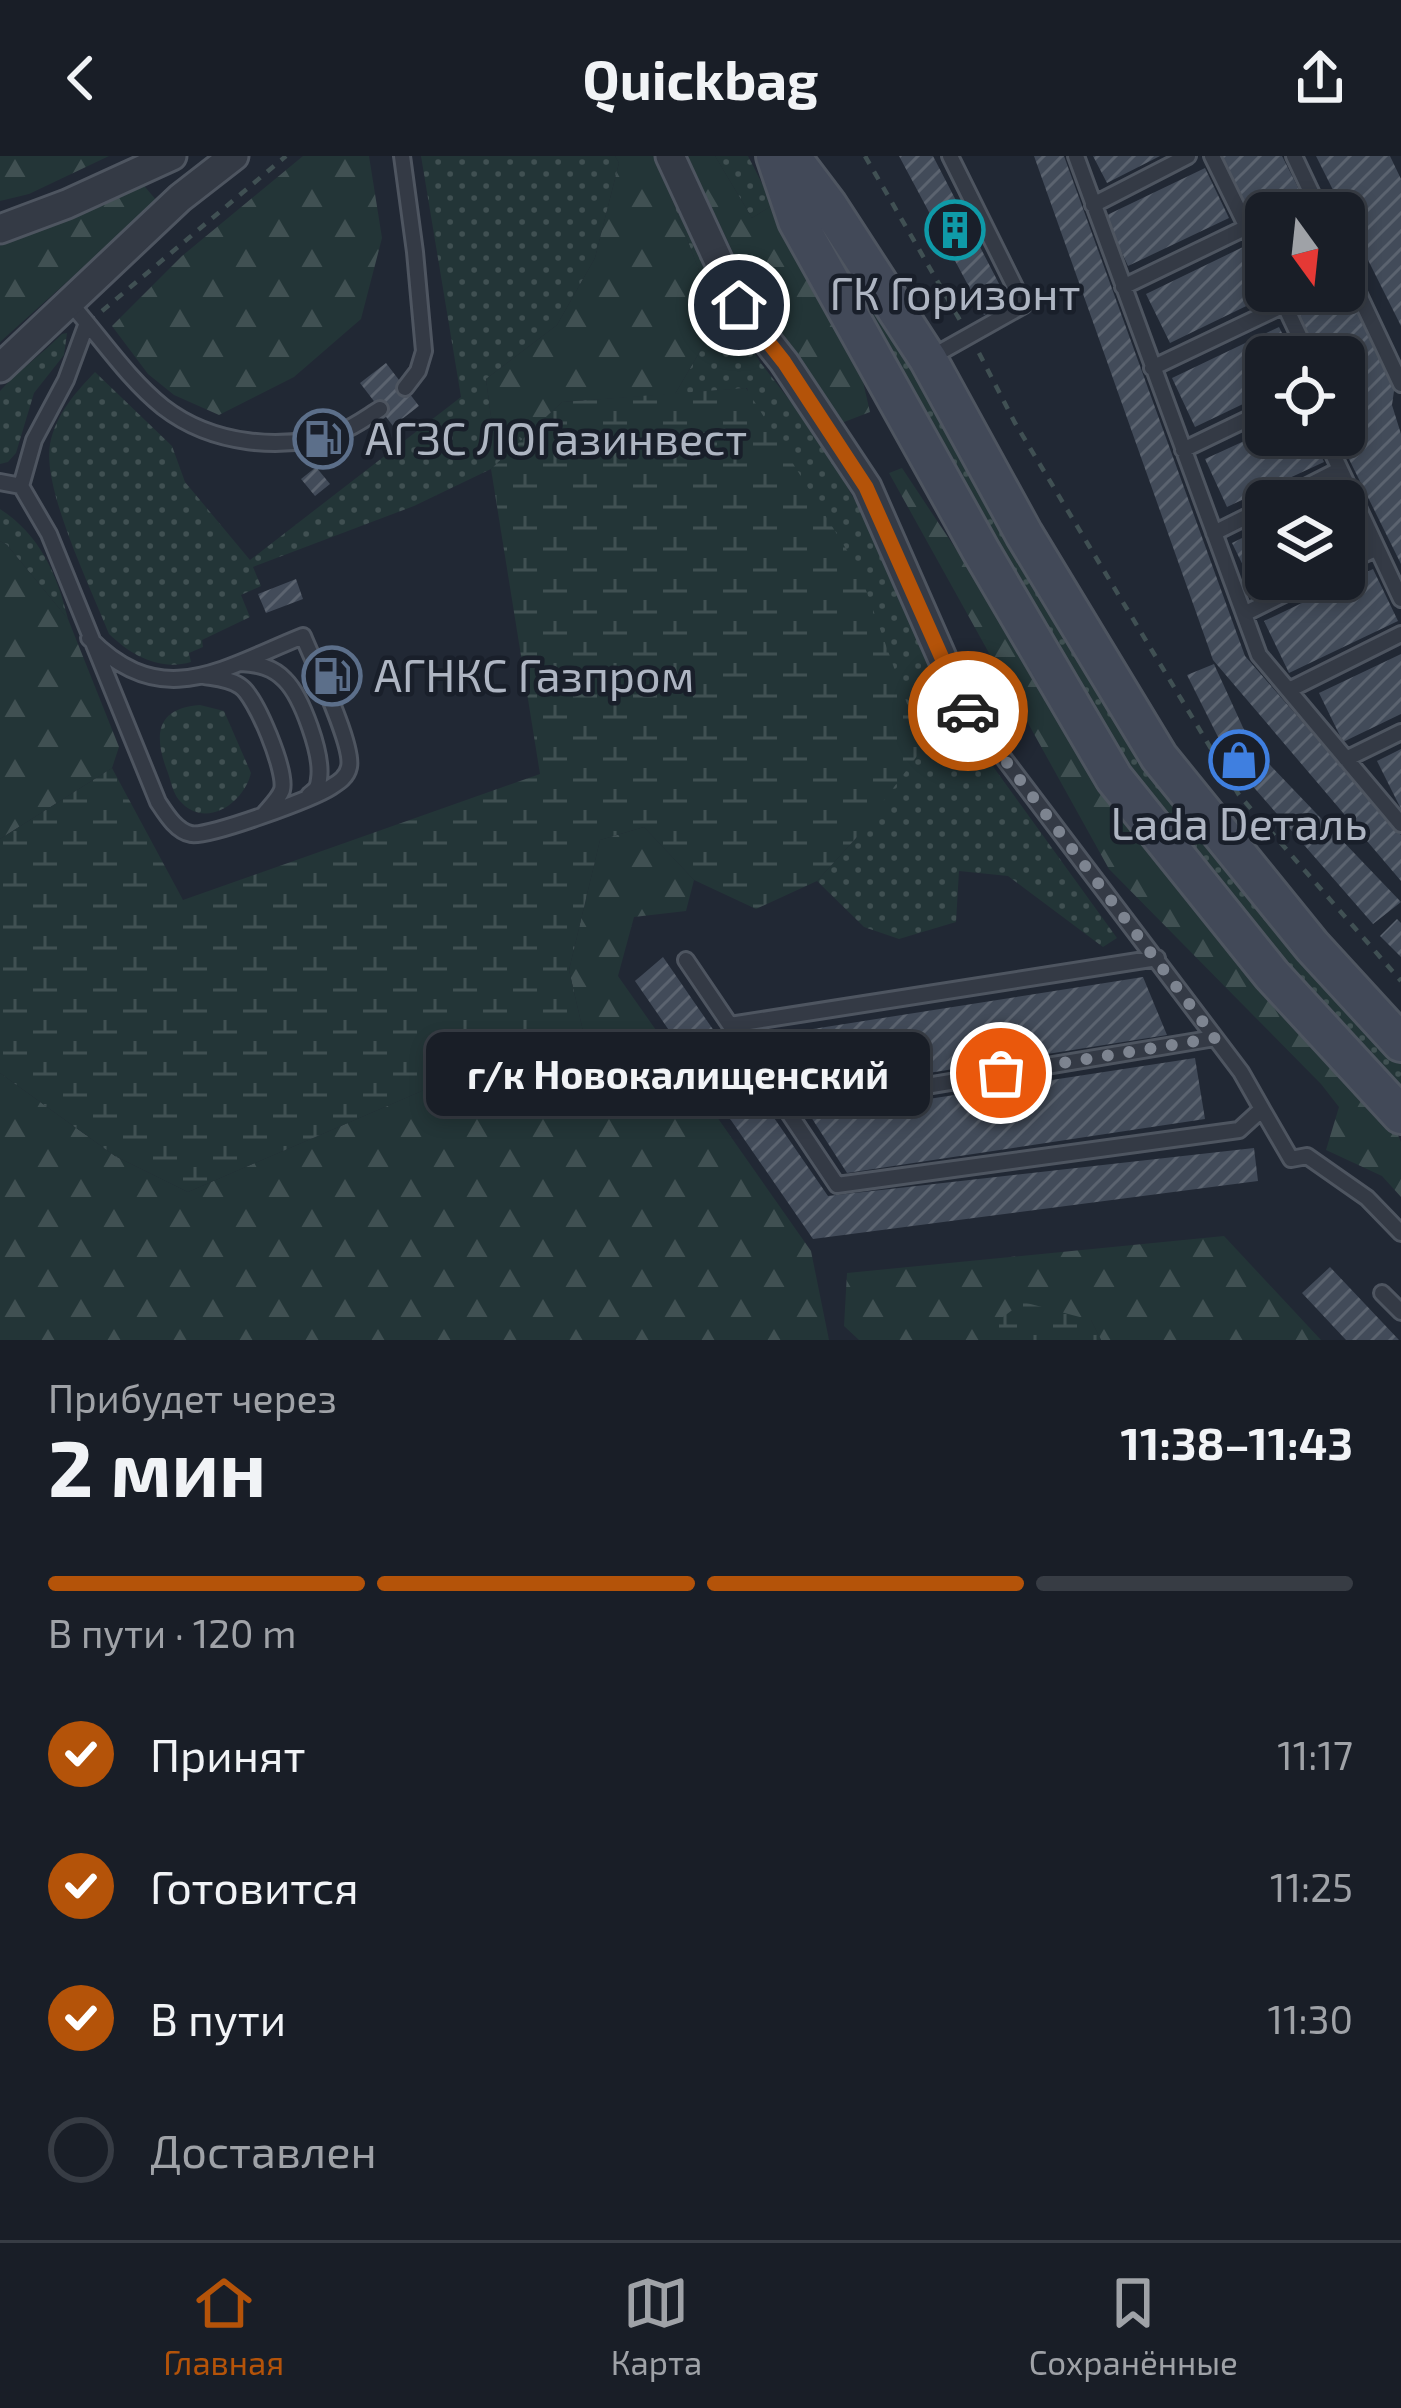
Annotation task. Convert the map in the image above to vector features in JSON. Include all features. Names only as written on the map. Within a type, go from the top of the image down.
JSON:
[{"type":"main road","points":[[775,156],[797,221],[1114,778],[1272,975],[1401,1115]]},
{"type":"main road","points":[[791,156],[928,359],[1024,534],[1160,757],[1312,946],[1401,1042]]},
{"type":"street","points":[[0,230],[172,156]]},
{"type":"street","points":[[0,368],[79,313],[180,198],[234,156]]},
{"type":"street","points":[[670,156],[739,305],[784,362],[866,487],[962,703]]},
{"type":"lane","points":[[402,156],[424,352],[405,388]]},
{"type":"lane","points":[[928,359],[1024,305],[950,156]]},
{"type":"lane","points":[[1076,156],[1259,656],[1401,824]]},
{"type":"lane","points":[[1093,205],[1189,156]]},
{"type":"lane","points":[[1212,156],[1245,223]]},
{"type":"lane","points":[[1294,156],[1311,192]]},
{"type":"lane","points":[[1123,287],[1245,228]]},
{"type":"lane","points":[[1365,307],[1401,384]]},
{"type":"lane","points":[[1152,368],[1255,312]]},
{"type":"lane","points":[[79,313],[164,407],[197,428],[248,442],[289,443],[342,431],[380,409]]},
{"type":"lane","points":[[79,313],[66,380],[34,440],[21,485],[50,534],[89,638],[158,802],[172,823],[189,834],[209,833],[306,799],[345,776],[350,757],[303,636],[204,676],[167,680],[129,670],[89,638]]},
{"type":"lane","points":[[1183,450],[1245,420]]},
{"type":"lane","points":[[1333,456],[1401,598]]},
{"type":"lane","points":[[1319,480],[1339,470]]},
{"type":"lane","points":[[0,482],[21,485]]},
{"type":"lane","points":[[1214,533],[1245,518]]},
{"type":"lane","points":[[1365,554],[1377,548]]},
{"type":"lane","points":[[1244,614],[1272,600]]},
{"type":"lane","points":[[1288,690],[1401,634]]},
{"type":"lane","points":[[238,662],[272,669],[295,693],[319,763],[320,781],[306,799]]},
{"type":"lane","points":[[204,676],[239,684],[255,704],[283,784],[266,813]]},
{"type":"lane","points":[[962,703],[1241,1072],[1291,1159],[1307,1156],[1367,1198],[1401,1233]]},
{"type":"lane","points":[[1346,758],[1401,732]]},
{"type":"lane","points":[[730,1025],[1156,958]]},
{"type":"lane","points":[[686,960],[837,1185],[1239,1130],[1262,1108]]},
{"type":"lane","points":[[788,1108],[1215,1038]]},
{"type":"lane","points":[[1382,1293],[1401,1312]]},
{"type":"path","points":[[79,313],[286,156]]},
{"type":"path","points":[[865,156],[1016,423],[1239,795],[1401,981]]},
{"type":"green space","points":[[0,156],[109,156],[29,194],[0,201]]},
{"type":"green space","points":[[303,156],[369,156],[382,238],[361,319],[294,377],[219,415],[174,395],[148,374],[112,326],[182,256]]},
{"type":"green space","points":[[421,156],[615,156],[619,163],[595,258],[557,325],[486,379],[491,417],[523,439],[491,469],[414,506],[253,567],[261,586],[241,595],[250,617],[202,640],[203,647],[189,653],[191,662],[168,665],[137,655],[109,634],[60,512],[50,444],[62,414],[95,372],[172,446],[185,482],[250,560],[461,397]]},
{"type":"green space","points":[[615,156],[655,156],[707,291],[710,334],[675,394],[562,402],[523,439],[491,417],[486,379],[557,325],[595,258],[619,163]]},
{"type":"green space","points":[[655,156],[733,317],[760,362],[817,436],[866,519],[963,725],[1117,938],[1103,947],[1008,876],[959,871],[956,922],[899,939],[864,927],[817,881],[857,837],[747,388],[675,394],[710,334],[707,291]]},
{"type":"green space","points":[[687,156],[715,156],[752,218],[773,205],[858,360],[870,412],[839,424],[761,311]]},
{"type":"green space","points":[[715,156],[748,156],[773,205],[752,218]]},
{"type":"green space","points":[[140,181],[157,201],[0,342],[0,246]]},
{"type":"green space","points":[[813,211],[1302,956],[1401,1062],[1401,1092],[1286,966],[1130,771],[995,546],[839,269]]},
{"type":"green space","points":[[67,333],[64,355],[34,393],[16,453],[0,464],[0,391]]},
{"type":"green space","points":[[746,388],[858,568],[923,748],[857,837],[817,881],[756,909],[694,880],[644,827],[600,840],[569,970],[586,1044],[540,1070],[438,1084],[188,1192],[115,1156],[0,1073],[0,839],[112,768],[183,900],[540,774],[491,469],[562,402]]},
{"type":"green space","points":[[902,468],[997,611],[1391,1119],[1401,1142],[1401,1197],[1382,1176],[1326,1150],[1339,1107],[1109,869],[889,473]]},
{"type":"green space","points":[[0,509],[26,531],[45,557],[68,619],[0,541]]},
{"type":"green space","points":[[0,541],[68,619],[119,747],[112,768],[0,839]]},
{"type":"green space","points":[[185,707],[224,711],[251,773],[232,803],[211,813],[189,809],[179,800],[161,748],[166,719]]},
{"type":"green space","points":[[644,827],[694,880],[686,911],[634,917],[618,976],[811,1251],[829,1340],[0,1340],[0,1073],[115,1156],[188,1192],[438,1084],[540,1070],[586,1044],[569,970],[600,840]]},
{"type":"green space","points":[[1224,1236],[1321,1340],[1101,1340],[1091,1320],[999,1320],[999,1340],[859,1340],[844,1326],[847,1273]]},
{"type":"green space","points":[[1023,1302],[1091,1320],[1101,1340],[999,1340],[999,1320]]},
{"type":"building","name":"ГК Горизонт","points":[[899,156],[933,156],[1009,303],[984,315]]},
{"type":"building","points":[[1034,156],[1064,156],[1245,656],[1401,835],[1401,881],[1213,660]]},
{"type":"building","points":[[1093,156],[1160,156],[1107,183]]},
{"type":"building","points":[[1220,156],[1282,156],[1300,192],[1245,192],[1245,207]]},
{"type":"building","points":[[1316,156],[1390,156],[1401,179],[1401,326],[1365,254],[1365,192],[1334,192]]},
{"type":"building","points":[[1205,168],[1229,218],[1128,266],[1105,216]]},
{"type":"building","points":[[1243,247],[1245,251],[1245,307],[1170,343],[1146,294]]},
{"type":"building","points":[[1297,312],[1360,312],[1395,384],[1392,405],[1401,434],[1401,564],[1365,491],[1365,480],[1359,480],[1347,456],[1365,456],[1365,336],[1309,336]]},
{"type":"building","points":[[1279,327],[1284,336],[1260,336]]},
{"type":"building","points":[[1245,343],[1245,403],[1195,427],[1172,378]]},
{"type":"building","points":[[386,363],[419,406],[393,426],[360,383]]},
{"type":"building","points":[[1245,441],[1245,456],[1321,456],[1324,462],[1285,480],[1245,480],[1245,499],[1227,507],[1205,459]]},
{"type":"building","points":[[316,467],[330,484],[315,496],[301,479]]},
{"type":"building","points":[[1245,536],[1245,570],[1232,543]]},
{"type":"building","points":[[1373,569],[1398,621],[1289,673],[1264,621],[1308,600],[1365,600],[1365,573]]},
{"type":"building","points":[[296,579],[303,599],[266,613],[258,594]]},
{"type":"building","points":[[1401,654],[1401,714],[1343,742],[1319,693]]},
{"type":"building","points":[[1214,664],[1251,745],[1401,902],[1373,924],[1229,759],[1187,675]]},
{"type":"building","points":[[1401,749],[1401,809],[1377,761]]},
{"type":"building","points":[[1397,919],[1401,923],[1401,957],[1380,936]]},
{"type":"building","points":[[663,957],[828,1196],[1254,1148],[1258,1181],[813,1239],[635,981]]},
{"type":"building","points":[[1143,977],[1167,1035],[797,1094],[767,1060],[762,1037]]},
{"type":"building","points":[[1195,1058],[1205,1119],[847,1173],[811,1117]]},
{"type":"building","points":[[1330,1267],[1399,1340],[1346,1340],[1302,1293]]},
{"type":"way so far","points":[[968,711],[1215,1038],[1001,1073]]},
{"type":"place","name":"ГК Горизонт","points":[[955,230]]},
{"type":"place","name":"АГЗС ЛОГазинвест","points":[[323,439]]},
{"type":"place","name":"АГНКС Газпром","points":[[332,676]]},
{"type":"place","name":"Lada Dеталь","points":[[1239,760]]},
{"type":"place","name":"г/к Новокалищенский","points":[[1001,1073]]},
{"type":"route","points":[[739,305],[784,362],[866,487],[968,711]]}]
